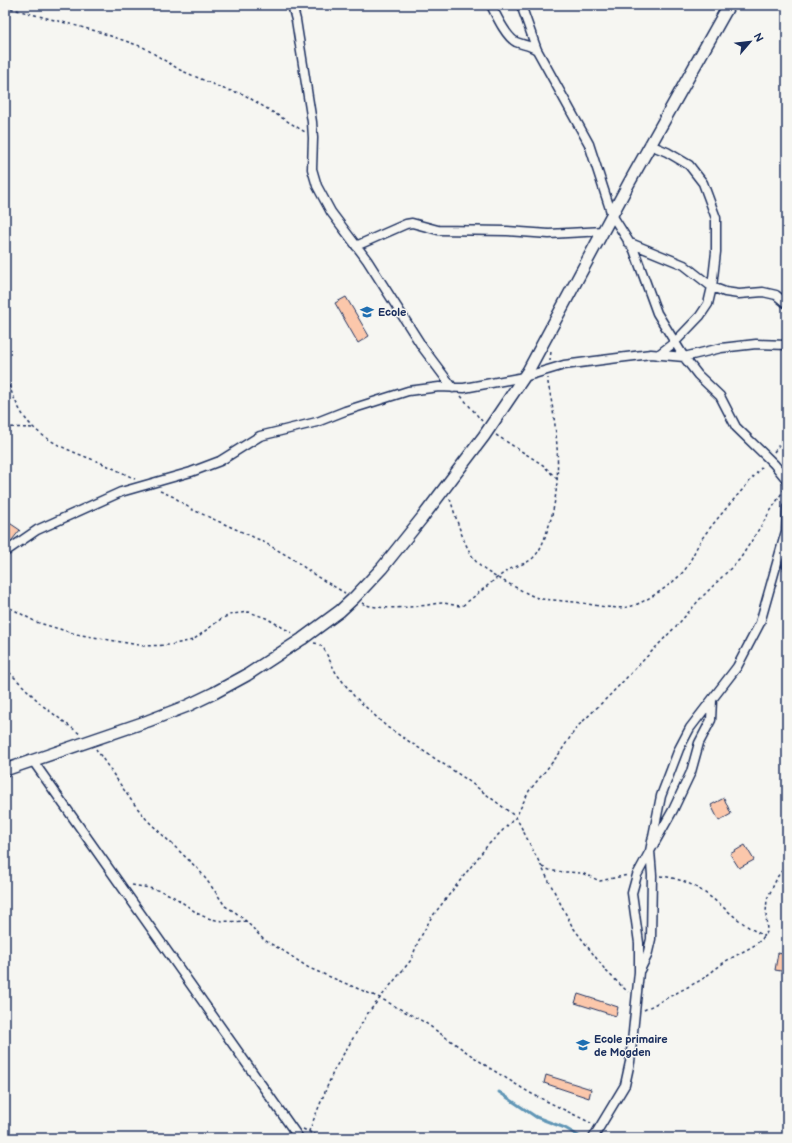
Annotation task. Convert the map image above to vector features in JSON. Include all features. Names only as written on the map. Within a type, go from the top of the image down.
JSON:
[{"type":"street","points":[[292,5],[296,20],[312,122],[312,169],[317,186],[331,212],[379,278],[423,348],[453,388]]},
{"type":"street","points":[[490,5],[509,37],[516,42],[530,46],[537,50]]},
{"type":"street","points":[[521,5],[537,50],[589,144],[612,215],[634,250],[656,313],[684,357],[698,375],[720,396],[736,427],[769,459],[787,480]]},
{"type":"street","points":[[5,770],[148,721],[187,706],[214,693],[247,675],[302,639],[340,611],[354,598],[382,568],[422,518],[489,429],[524,377],[650,145],[729,5]]},
{"type":"street","points":[[650,145],[667,152],[689,165],[704,183],[716,218],[716,252],[712,287],[708,304],[700,316],[675,342],[658,355]]},
{"type":"street","points":[[356,246],[406,224],[412,223],[438,230],[507,231],[549,234],[604,231]]},
{"type":"street","points":[[628,242],[684,265],[712,287],[725,292],[739,294],[763,292],[776,295],[787,304]]},
{"type":"street","points":[[5,552],[38,530],[78,510],[121,492],[190,472],[220,461],[260,436],[317,422],[345,411],[408,391],[439,387],[464,388],[524,377],[564,365],[651,354],[684,357],[721,348],[756,344],[787,345]]},
{"type":"street","points":[[787,508],[787,566]]},
{"type":"street","points":[[639,972],[647,956],[651,939],[652,875],[650,851],[662,796],[679,749],[690,728],[736,666],[760,623],[786,531]]},
{"type":"street","points":[[593,1138],[625,1085],[630,1062],[639,972],[639,943],[632,893],[637,875],[673,810],[691,772],[699,743],[711,720],[712,699]]},
{"type":"street","points":[[33,761],[119,885],[299,1138]]},
{"type":"path","points":[[5,7],[96,31],[143,47],[180,70],[224,89],[243,94],[313,138]]},
{"type":"path","points":[[5,374],[18,406],[26,420],[46,438],[68,450],[174,497],[191,509],[262,541],[293,559],[329,584],[368,606],[406,607],[443,603],[454,606],[462,606],[509,570],[532,558],[541,547],[551,520],[557,479],[554,413],[548,383],[551,349]]},
{"type":"path","points":[[453,388],[489,429],[543,465],[557,479]]},
{"type":"path","points":[[5,427],[34,428]]},
{"type":"path","points":[[446,486],[460,530],[472,556],[480,566],[498,578],[532,596],[541,599],[614,607],[632,606],[651,596],[677,578],[688,566],[695,550],[705,534],[769,459],[787,433]]},
{"type":"path","points":[[309,1138],[309,1131],[334,1070],[368,1013],[406,968],[431,918],[488,846],[516,817],[529,791],[559,754],[577,727],[615,690],[700,599],[740,560],[787,485]]},
{"type":"path","points":[[5,605],[36,622],[76,634],[144,646],[170,645],[193,640],[232,614],[250,612],[266,618],[302,639],[319,644],[324,649],[336,673],[354,696],[387,727],[466,779],[516,817],[572,926],[606,971],[636,1001]]},
{"type":"path","points":[[5,668],[43,706],[89,741],[147,820],[199,870],[225,906],[246,921],[264,940],[309,968],[380,998],[424,1022],[488,1067],[530,1093],[600,1128]]},
{"type":"path","points":[[634,1016],[701,980],[726,961],[762,939],[767,932],[767,899],[778,876],[787,864]]},
{"type":"path","points":[[119,885],[132,885],[164,892],[209,919],[228,922],[246,921]]},
{"type":"path","points":[[289,1124],[323,1138]]},
{"type":"building","points":[[346,297],[369,336],[358,343],[335,303]]},
{"type":"building","points":[[5,520],[20,530],[12,540],[5,535]]},
{"type":"building","points":[[724,798],[731,814],[719,821],[711,805]]},
{"type":"building","points":[[745,845],[754,860],[739,868],[730,854]]},
{"type":"building","points":[[778,953],[787,955],[787,972],[775,970]]},
{"type":"building","points":[[578,994],[618,1007],[616,1016],[575,1003]]},
{"type":"building","points":[[546,1075],[591,1089],[589,1098],[544,1083]]},
{"type":"waterway","points":[[499,1092],[536,1117],[565,1128],[582,1138]]},
{"type":"place","name":"Ecole","points":[[367,312]]},
{"type":"place","name":"Ecole primaire de Mogden","points":[[583,1045]]}]
